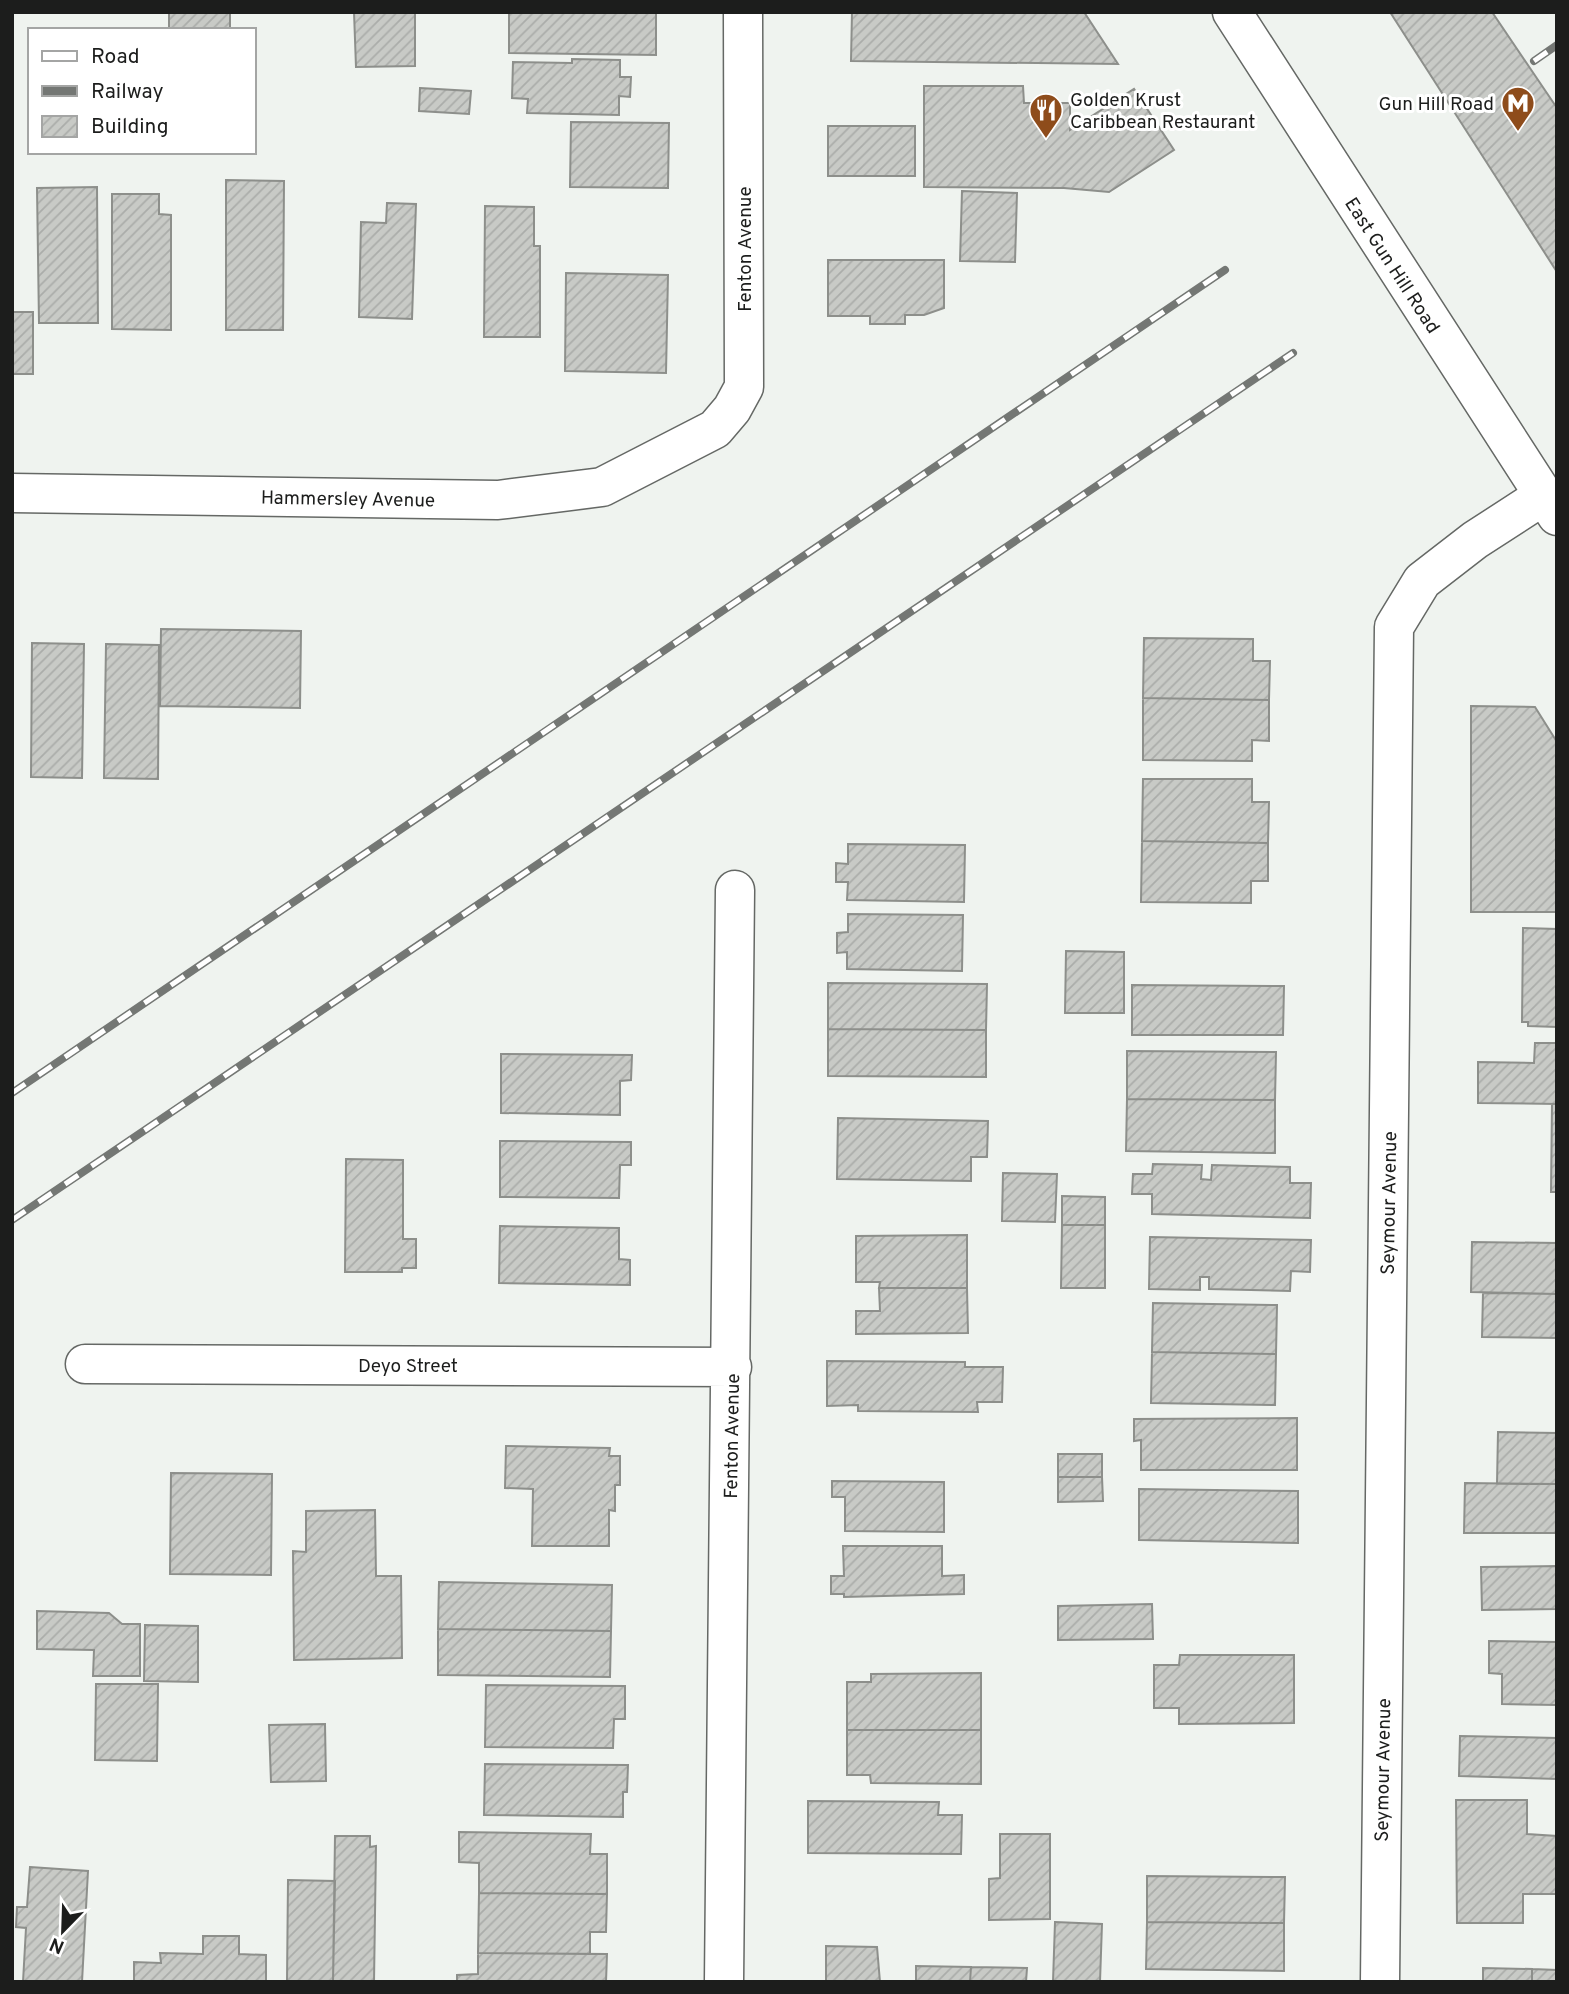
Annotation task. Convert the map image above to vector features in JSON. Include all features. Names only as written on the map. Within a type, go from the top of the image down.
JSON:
[{"type":"street","name":"Fenton Avenue","points":[[674,452],[716,429],[732,409],[744,387],[743,12]]},
{"type":"street","name":"East Gun Hill Road","points":[[1232,12],[1550,506]]},
{"type":"street","name":"Hammersley Avenue","points":[[12,493],[498,500],[602,487],[674,452]]},
{"type":"street","name":"Seymour Avenue","points":[[1380,1982],[1394,627],[1422,581],[1475,540],[1550,506]]},
{"type":"street","name":"Fenton Avenue","points":[[724,1982],[735,890]]},
{"type":"street","name":"Deyo Street","points":[[85,1364],[732,1367]]},
{"type":"building","points":[[169,12],[230,12],[230,28],[169,28]]},
{"type":"building","points":[[354,12],[415,12],[415,66],[356,67]]},
{"type":"building","points":[[509,12],[656,12],[656,55],[509,53]]},
{"type":"building","points":[[852,12],[1084,12],[1118,64],[851,61]]},
{"type":"building","points":[[1390,12],[1492,12],[1557,108],[1557,272]]},
{"type":"building","points":[[572,59],[620,60],[620,77],[631,77],[630,97],[619,96],[619,115],[527,113],[528,99],[512,98],[513,62],[572,63]]},
{"type":"building","name":"Golden Krust Caribbean Restaurant","points":[[924,86],[1023,86],[1024,103],[1070,103],[1070,130],[1134,89],[1174,150],[1109,192],[1064,188],[924,187]]},
{"type":"building","points":[[420,88],[471,91],[469,114],[419,111]]},
{"type":"building","points":[[571,122],[669,123],[668,188],[570,187]]},
{"type":"building","points":[[828,126],[915,126],[915,176],[828,176]]},
{"type":"building","points":[[226,180],[284,181],[283,330],[226,330]]},
{"type":"building","points":[[97,187],[98,323],[39,323],[37,188]]},
{"type":"building","points":[[962,191],[1017,193],[1015,262],[960,261]]},
{"type":"building","points":[[112,194],[159,194],[159,214],[171,215],[171,330],[112,329]]},
{"type":"building","points":[[387,203],[416,204],[412,319],[359,317],[361,222],[386,223]]},
{"type":"building","points":[[485,206],[534,207],[534,246],[540,246],[540,337],[484,337]]},
{"type":"building","points":[[828,260],[944,260],[944,308],[924,315],[905,315],[905,324],[870,324],[870,316],[828,316]]},
{"type":"building","points":[[566,273],[668,275],[666,373],[565,371]]},
{"type":"building","points":[[12,312],[33,312],[33,374],[12,374]]},
{"type":"building","points":[[161,629],[301,631],[300,708],[160,706]]},
{"type":"building","points":[[1144,638],[1253,639],[1253,661],[1270,661],[1269,700],[1143,698]]},
{"type":"building","points":[[32,643],[84,644],[82,778],[31,777]]},
{"type":"building","points":[[106,644],[159,645],[158,779],[104,778]]},
{"type":"building","points":[[1143,698],[1269,700],[1269,741],[1252,740],[1252,761],[1143,760]]},
{"type":"building","points":[[1471,706],[1535,707],[1557,742],[1557,912],[1471,912]]},
{"type":"building","points":[[1143,779],[1252,779],[1252,802],[1269,802],[1268,843],[1142,841]]},
{"type":"building","points":[[1142,841],[1268,843],[1268,881],[1251,881],[1251,903],[1141,902]]},
{"type":"building","points":[[848,844],[965,845],[964,902],[847,900],[848,882],[836,882],[836,863],[848,864]]},
{"type":"building","points":[[848,914],[963,915],[962,971],[847,969],[847,952],[837,953],[837,933],[848,932]]},
{"type":"building","points":[[1523,928],[1557,929],[1557,1027],[1528,1026],[1528,1022],[1522,1022]]},
{"type":"building","points":[[1066,951],[1124,952],[1124,1013],[1065,1013]]},
{"type":"building","points":[[828,983],[987,984],[986,1030],[828,1029]]},
{"type":"building","points":[[1132,985],[1284,986],[1283,1035],[1132,1035]]},
{"type":"building","points":[[828,1029],[986,1030],[986,1077],[828,1076]]},
{"type":"building","points":[[1535,1043],[1557,1043],[1557,1104],[1478,1103],[1478,1062],[1534,1063]]},
{"type":"building","points":[[1127,1051],[1276,1052],[1275,1100],[1127,1099]]},
{"type":"building","points":[[501,1054],[632,1055],[631,1080],[620,1081],[620,1115],[501,1113]]},
{"type":"building","points":[[1127,1099],[1275,1100],[1275,1153],[1126,1151]]},
{"type":"building","points":[[1552,1104],[1557,1104],[1557,1192],[1551,1192]]},
{"type":"building","points":[[838,1118],[988,1121],[987,1157],[971,1157],[971,1181],[837,1179]]},
{"type":"building","points":[[500,1141],[631,1142],[631,1165],[620,1165],[619,1198],[500,1197]]},
{"type":"building","points":[[346,1159],[403,1160],[403,1239],[416,1239],[416,1268],[402,1268],[402,1272],[345,1272]]},
{"type":"building","points":[[1153,1164],[1202,1165],[1201,1179],[1211,1180],[1212,1165],[1290,1167],[1290,1183],[1311,1183],[1310,1218],[1152,1214],[1152,1194],[1132,1194],[1133,1174],[1152,1174]]},
{"type":"building","points":[[1003,1173],[1057,1174],[1055,1222],[1002,1221]]},
{"type":"building","points":[[1062,1196],[1105,1197],[1105,1225],[1062,1225]]},
{"type":"building","points":[[1062,1225],[1105,1225],[1105,1288],[1061,1288]]},
{"type":"building","points":[[500,1226],[619,1228],[619,1259],[630,1260],[630,1285],[499,1283]]},
{"type":"building","points":[[967,1235],[967,1288],[879,1288],[880,1282],[856,1282],[856,1236]]},
{"type":"building","points":[[1150,1237],[1311,1240],[1310,1272],[1291,1271],[1290,1291],[1209,1289],[1209,1277],[1200,1277],[1200,1290],[1149,1289]]},
{"type":"building","points":[[1472,1242],[1557,1243],[1557,1294],[1471,1292]]},
{"type":"building","points":[[879,1288],[967,1288],[968,1333],[856,1334],[856,1311],[880,1311]]},
{"type":"building","points":[[1483,1293],[1557,1294],[1557,1338],[1482,1337]]},
{"type":"building","points":[[1153,1303],[1277,1305],[1276,1354],[1152,1352]]},
{"type":"building","points":[[1152,1352],[1276,1354],[1275,1405],[1151,1403]]},
{"type":"building","points":[[827,1361],[965,1362],[965,1367],[1003,1367],[1002,1402],[977,1402],[978,1412],[858,1411],[858,1405],[827,1406]]},
{"type":"building","points":[[1297,1418],[1297,1470],[1141,1470],[1141,1440],[1134,1441],[1134,1419]]},
{"type":"building","points":[[1498,1432],[1557,1433],[1557,1484],[1497,1484]]},
{"type":"building","points":[[506,1446],[610,1448],[609,1456],[620,1456],[620,1485],[615,1485],[615,1511],[609,1510],[609,1546],[532,1546],[533,1489],[505,1488]]},
{"type":"building","points":[[1058,1454],[1102,1454],[1102,1477],[1058,1477]]},
{"type":"building","points":[[171,1473],[272,1474],[271,1575],[170,1574]]},
{"type":"building","points":[[1058,1477],[1102,1477],[1103,1501],[1058,1502]]},
{"type":"building","points":[[832,1481],[944,1482],[944,1532],[845,1531],[845,1497],[832,1497]]},
{"type":"building","points":[[1465,1483],[1557,1484],[1557,1533],[1464,1533]]},
{"type":"building","points":[[1139,1489],[1298,1491],[1298,1543],[1139,1540]]},
{"type":"building","points":[[375,1510],[376,1576],[401,1576],[402,1658],[294,1660],[293,1551],[306,1552],[306,1511]]},
{"type":"building","points":[[843,1546],[942,1546],[942,1576],[964,1575],[964,1594],[844,1597],[844,1594],[831,1594],[831,1576],[844,1576]]},
{"type":"building","points":[[1557,1566],[1557,1609],[1482,1610],[1481,1567]]},
{"type":"building","points":[[439,1582],[612,1585],[611,1631],[438,1629]]},
{"type":"building","points":[[1152,1604],[1153,1639],[1058,1640],[1058,1606]]},
{"type":"building","points":[[37,1611],[109,1613],[122,1624],[140,1624],[140,1676],[93,1676],[94,1650],[37,1649]]},
{"type":"building","points":[[145,1625],[198,1626],[198,1682],[144,1681]]},
{"type":"building","points":[[438,1629],[611,1631],[610,1677],[438,1675]]},
{"type":"building","points":[[1489,1641],[1557,1642],[1557,1705],[1502,1704],[1502,1674],[1489,1673]]},
{"type":"building","points":[[1180,1655],[1294,1655],[1294,1723],[1179,1724],[1179,1708],[1154,1708],[1154,1665],[1179,1665]]},
{"type":"building","points":[[981,1673],[981,1730],[847,1730],[847,1682],[871,1682],[871,1674]]},
{"type":"building","points":[[96,1684],[158,1684],[157,1761],[95,1760]]},
{"type":"building","points":[[486,1685],[625,1686],[625,1719],[614,1719],[613,1748],[485,1747]]},
{"type":"building","points":[[325,1724],[326,1781],[271,1782],[269,1725]]},
{"type":"building","points":[[847,1730],[981,1730],[981,1784],[871,1783],[870,1775],[847,1775]]},
{"type":"building","points":[[1460,1736],[1557,1738],[1557,1779],[1459,1776]]},
{"type":"building","points":[[485,1764],[628,1765],[627,1792],[623,1792],[623,1817],[484,1815]]},
{"type":"building","points":[[1456,1800],[1527,1800],[1527,1834],[1557,1836],[1557,1894],[1523,1894],[1523,1923],[1457,1923]]},
{"type":"building","points":[[808,1801],[939,1802],[938,1815],[962,1815],[961,1854],[808,1853]]},
{"type":"building","points":[[459,1832],[591,1834],[590,1854],[607,1854],[607,1894],[479,1893],[479,1863],[459,1862]]},
{"type":"building","points":[[1000,1834],[1050,1834],[1050,1919],[989,1920],[989,1879],[1000,1878]]},
{"type":"building","points":[[335,1836],[370,1836],[370,1847],[376,1846],[374,1982],[333,1982]]},
{"type":"building","points":[[30,1867],[88,1871],[82,1982],[23,1982],[26,1928],[16,1927],[17,1907],[27,1907]]},
{"type":"building","points":[[1147,1876],[1285,1877],[1284,1923],[1147,1922]]},
{"type":"building","points":[[288,1880],[335,1881],[333,1982],[287,1982]]},
{"type":"building","points":[[479,1893],[607,1894],[606,1932],[590,1932],[590,1954],[478,1953]]},
{"type":"building","points":[[1055,1922],[1102,1924],[1100,1982],[1053,1982]]},
{"type":"building","points":[[1147,1922],[1284,1923],[1284,1971],[1146,1969]]},
{"type":"building","points":[[203,1936],[239,1936],[239,1954],[266,1955],[266,1982],[134,1982],[134,1962],[161,1963],[160,1953],[203,1954]]},
{"type":"building","points":[[826,1946],[877,1947],[880,1982],[826,1982]]},
{"type":"building","points":[[478,1953],[607,1954],[606,1982],[457,1982],[457,1975],[478,1974]]},
{"type":"building","points":[[916,1966],[971,1967],[970,1982],[916,1982]]},
{"type":"building","points":[[971,1967],[1027,1968],[1026,1982],[970,1982]]},
{"type":"building","points":[[1483,1968],[1532,1969],[1532,1982],[1483,1982]]},
{"type":"building","points":[[1532,1969],[1557,1970],[1557,1982],[1532,1982]]},
{"type":"railway","points":[[1534,61],[1557,45]]},
{"type":"railway","points":[[12,1093],[1225,270]]},
{"type":"railway","points":[[12,1220],[1293,353]]},
{"type":"place","name":"Gun Hill Road","points":[[1518,133]]},
{"type":"place","name":"Golden Krust Caribbean Restaurant","points":[[1046,140]]}]
